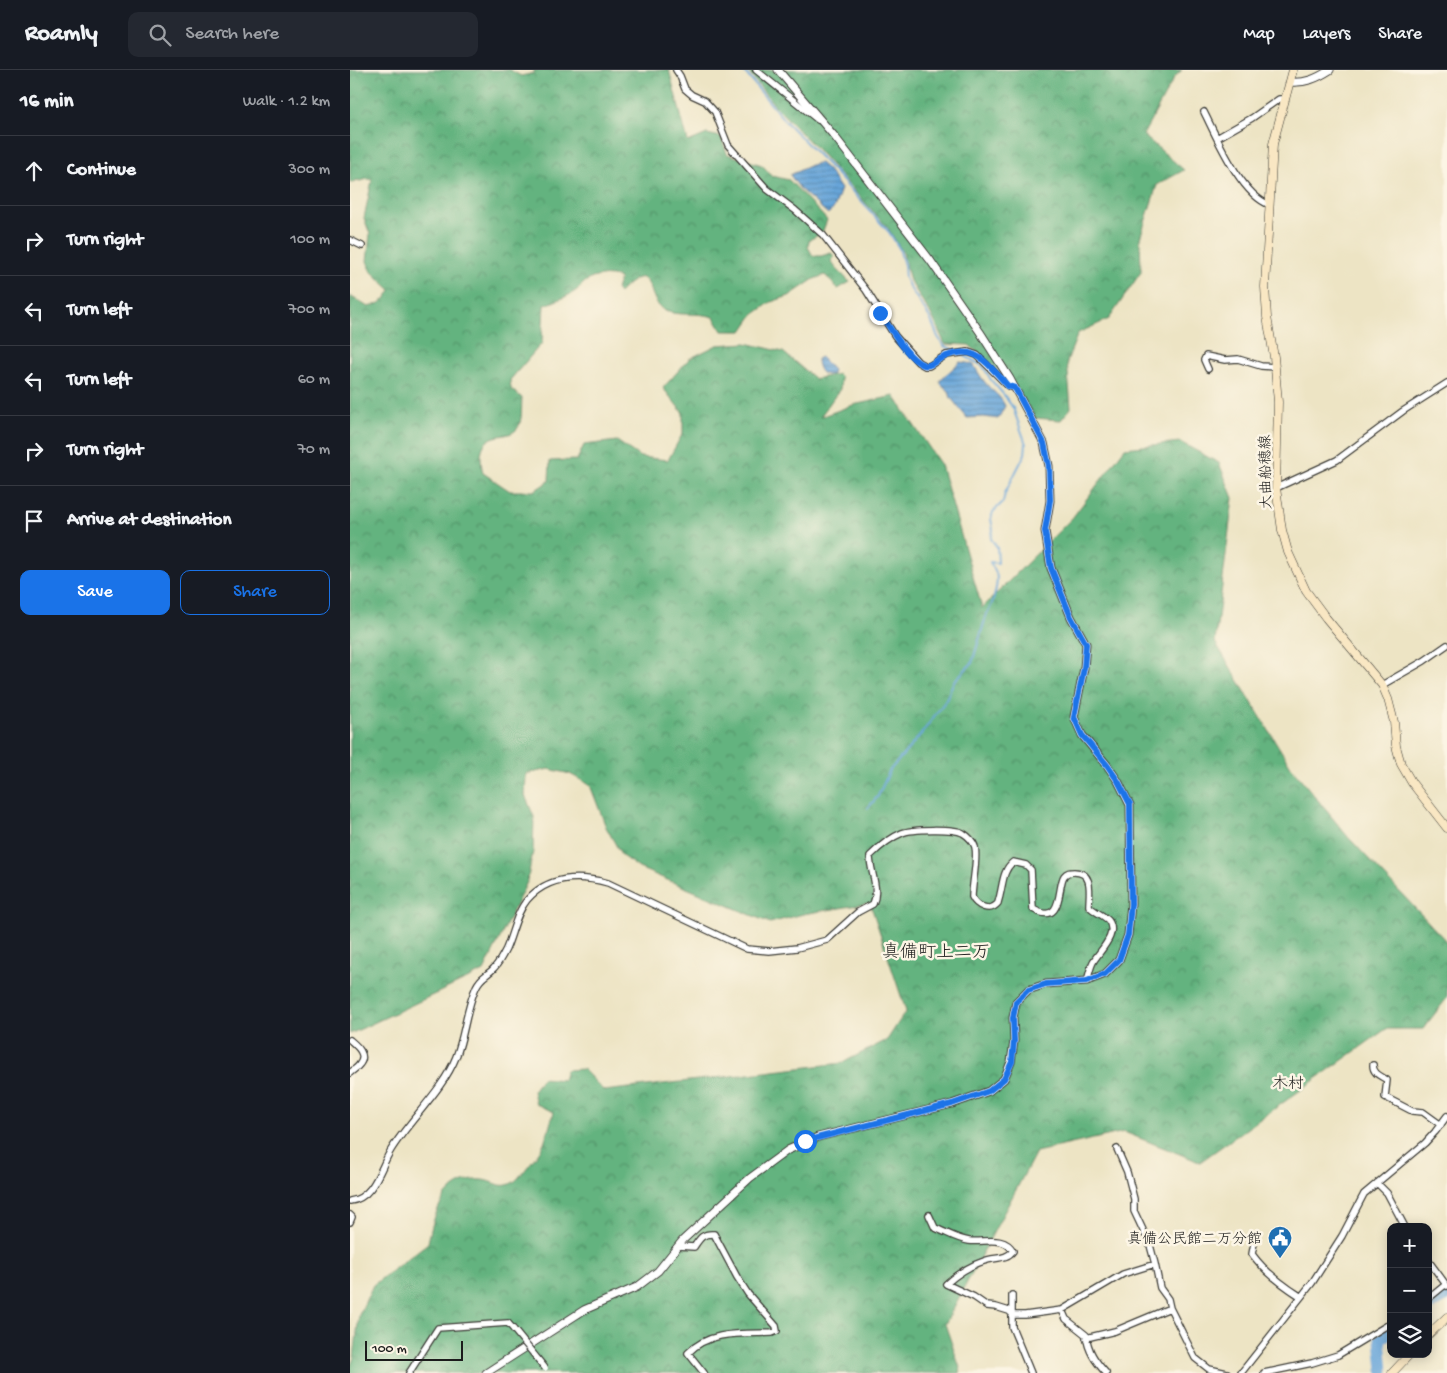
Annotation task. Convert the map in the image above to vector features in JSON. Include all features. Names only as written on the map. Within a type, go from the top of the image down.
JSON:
[{"type":"main road","name":"大曲船穂線","points":[[1293,70],[1273,144],[1265,287],[1278,402],[1276,488],[1282,530],[1288,552],[1306,591],[1382,685],[1394,722],[1396,746],[1402,764],[1412,783],[1447,828]]},
{"type":"main road","points":[[1432,1331],[1447,1317]]},
{"type":"main road","points":[[1392,1373],[1406,1358]]},
{"type":"street","points":[[676,70],[685,89],[692,95],[705,101],[715,112],[728,145],[767,189],[795,210],[823,236],[866,290],[895,336],[918,362],[929,366],[946,356],[968,352],[977,355],[1008,386],[1015,388]]},
{"type":"street","points":[[756,70],[825,126]]},
{"type":"street","points":[[486,1373],[584,1310],[637,1287],[658,1271],[683,1240],[750,1178],[788,1150],[805,1141],[952,1104],[989,1091],[1004,1079],[1012,1062],[1014,1041],[1013,1018],[1016,1002],[1028,990],[1046,984],[1087,981],[1105,974],[1119,960],[1128,935],[1131,904],[1130,804],[1113,773],[1082,735],[1074,717],[1084,668],[1086,644],[1071,617],[1051,568],[1045,531],[1050,500],[1049,466],[1044,443],[1015,388],[980,332],[930,260],[898,221],[861,169],[778,70]]},
{"type":"street","points":[[1290,82],[1301,83],[1315,79],[1330,70]]},
{"type":"street","points":[[1217,138],[1252,118],[1279,99],[1285,98]]},
{"type":"street","points":[[1204,112],[1233,168],[1262,202],[1270,204]]},
{"type":"street","points":[[350,240],[362,246]]},
{"type":"street","points":[[1208,369],[1204,360],[1206,356],[1224,360],[1238,359],[1261,366],[1275,367]]},
{"type":"street","points":[[1276,488],[1337,460],[1403,411],[1447,383]]},
{"type":"street","points":[[1382,685],[1424,661],[1447,645]]},
{"type":"street","points":[[350,1201],[359,1199],[372,1187],[391,1150],[447,1073],[456,1057],[471,998],[476,986],[481,978],[494,969],[506,949],[527,900],[545,886],[557,880],[572,878],[595,879],[608,883],[747,949],[769,951],[797,948],[827,940],[858,912],[872,904],[876,891],[870,866],[870,856],[876,850],[902,832],[954,830],[962,832],[970,838],[975,846],[972,898],[975,904],[982,908],[991,908],[998,902],[1007,867],[1013,862],[1026,865],[1031,870],[1032,909],[1038,912],[1046,913],[1053,910],[1056,906],[1060,898],[1064,875],[1070,872],[1079,872],[1089,880],[1089,906],[1103,916],[1112,928],[1111,935],[1094,961],[1087,981]]},
{"type":"street","points":[[350,1040],[360,1048],[362,1054],[360,1065],[350,1073]]},
{"type":"street","points":[[1373,1065],[1373,1069],[1377,1074],[1387,1080],[1385,1097],[1412,1111],[1423,1112],[1441,1125]]},
{"type":"street","points":[[1241,1373],[1312,1283],[1342,1236],[1364,1194],[1425,1143],[1447,1116]]},
{"type":"street","points":[[1117,1149],[1127,1172],[1128,1182],[1134,1199],[1134,1211],[1150,1245],[1160,1288],[1168,1299],[1170,1308],[1195,1358],[1209,1369],[1227,1373]]},
{"type":"street","points":[[1377,1184],[1387,1193],[1403,1223]]},
{"type":"street","points":[[350,1215],[352,1217],[350,1222]]},
{"type":"street","points":[[929,1215],[935,1228],[952,1236],[969,1241],[1002,1241],[1010,1245],[1013,1251],[1010,1255],[985,1260],[955,1276],[946,1284],[974,1296],[987,1306],[1012,1313],[1025,1315],[1062,1310],[1123,1274],[1155,1264]]},
{"type":"street","points":[[679,1246],[694,1247],[701,1236],[708,1233],[714,1234],[748,1294],[776,1326],[777,1331],[772,1333],[725,1334],[708,1338],[694,1346],[688,1353],[704,1373]]},
{"type":"street","points":[[1255,1238],[1252,1254],[1261,1266],[1300,1296]]},
{"type":"street","points":[[1432,1266],[1446,1286],[1432,1296]]},
{"type":"street","points":[[1012,1295],[1012,1327],[1031,1373]]},
{"type":"street","points":[[1086,1338],[1115,1331],[1170,1308]]},
{"type":"street","points":[[1062,1310],[1066,1319],[1086,1335],[1093,1358],[1106,1373]]},
{"type":"street","points":[[409,1373],[438,1328],[508,1323],[545,1368]]},
{"type":"street","points":[[1264,1373],[1312,1363],[1338,1355],[1387,1325]]},
{"type":"green space","points":[[350,70],[510,70],[521,76],[534,73],[534,70],[669,70],[688,142],[707,134],[721,137],[727,154],[762,165],[772,176],[789,180],[827,220],[822,233],[809,240],[808,247],[813,256],[831,253],[835,256],[831,261],[850,282],[838,289],[825,275],[814,279],[789,296],[771,302],[753,315],[742,331],[722,331],[714,317],[668,312],[660,307],[655,300],[645,279],[640,278],[631,282],[619,293],[616,289],[620,278],[607,276],[593,278],[569,295],[544,305],[542,343],[510,380],[511,389],[522,398],[519,426],[513,432],[489,439],[482,452],[481,463],[483,473],[510,491],[534,491],[549,481],[550,461],[577,460],[584,445],[617,441],[640,457],[668,460],[683,433],[683,413],[663,388],[689,359],[717,345],[746,343],[783,352],[815,379],[838,374],[841,377],[840,389],[820,417],[853,405],[894,396],[941,465],[982,608],[1073,517],[1125,448],[1180,442],[1219,463],[1233,498],[1215,642],[1291,767],[1348,837],[1447,942],[1447,998],[1423,1029],[1386,1029],[1200,1162],[1124,1132],[1036,1152],[945,1324],[960,1368],[959,1373],[350,1373],[350,1367],[354,1358],[359,1315],[373,1285],[428,1243],[434,1220],[443,1199],[459,1184],[469,1181],[482,1180],[498,1185],[510,1184],[521,1175],[535,1158],[546,1137],[554,1112],[536,1104],[533,1091],[542,1078],[563,1080],[566,1070],[583,1069],[604,1091],[842,1063],[887,1040],[906,1011],[870,903],[803,914],[770,923],[639,868],[622,856],[606,827],[590,785],[570,774],[549,769],[526,774],[525,795],[534,817],[533,852],[527,882],[484,971],[350,1034],[350,296],[368,307],[382,302],[391,290],[371,271],[367,261],[370,234],[364,218],[372,180],[358,180],[350,183]]},
{"type":"green space","points":[[747,70],[1182,70],[1174,78],[1143,135],[1184,170],[1157,185],[1140,238],[1141,272],[1109,319],[1078,333],[1067,361],[1071,408],[1061,420],[1035,418],[1006,376],[969,345],[945,344],[932,316],[910,281],[903,253],[888,228],[775,106]]},
{"type":"water","points":[[820,163],[828,170],[841,189],[834,208],[828,214],[801,190],[790,175]]},
{"type":"water","points":[[821,357],[833,370],[832,374],[825,375],[821,371],[817,359]]},
{"type":"water","points":[[960,362],[973,364],[989,387],[1002,400],[1005,406],[998,419],[984,417],[967,418],[951,398],[949,391],[941,384],[940,380]]},
{"type":"waterway","points":[[743,70],[784,120],[833,170],[889,232],[899,248],[904,265],[905,278],[910,288],[930,318],[944,346],[957,351]]},
{"type":"waterway","points":[[868,808],[878,796],[890,770],[922,733],[946,700],[954,681],[972,663],[996,587],[997,577],[990,562],[998,563],[997,547],[991,539],[993,530],[991,519],[993,512],[1003,502],[1005,493],[1025,454],[1026,444],[1013,408],[991,380],[983,366],[961,354]]},
{"type":"waterway","points":[[1432,1305],[1447,1296]]},
{"type":"waterway","points":[[1383,1370],[1380,1339],[1387,1335]]},
{"type":"place","name":"真備公民館二万分館","points":[[1280,1259]]},
{"type":"district","name":"真備町上二万","points":[[936,951]]},
{"type":"district","name":"木村","points":[[1288,1082]]},
{"type":"route","points":[[805,1141],[818,1136],[952,1104],[989,1091],[1004,1079],[1012,1062],[1014,1041],[1013,1018],[1016,1002],[1028,990],[1046,984],[1087,981],[1105,974],[1119,960],[1128,935],[1131,904],[1130,804],[1107,765],[1082,735],[1074,717],[1084,668],[1086,644],[1071,617],[1051,568],[1045,531],[1050,500],[1049,466],[1044,443],[1015,388],[1008,386],[977,355],[968,352],[958,353],[946,356],[929,366],[925,366],[918,362],[906,349],[880,313]]}]
